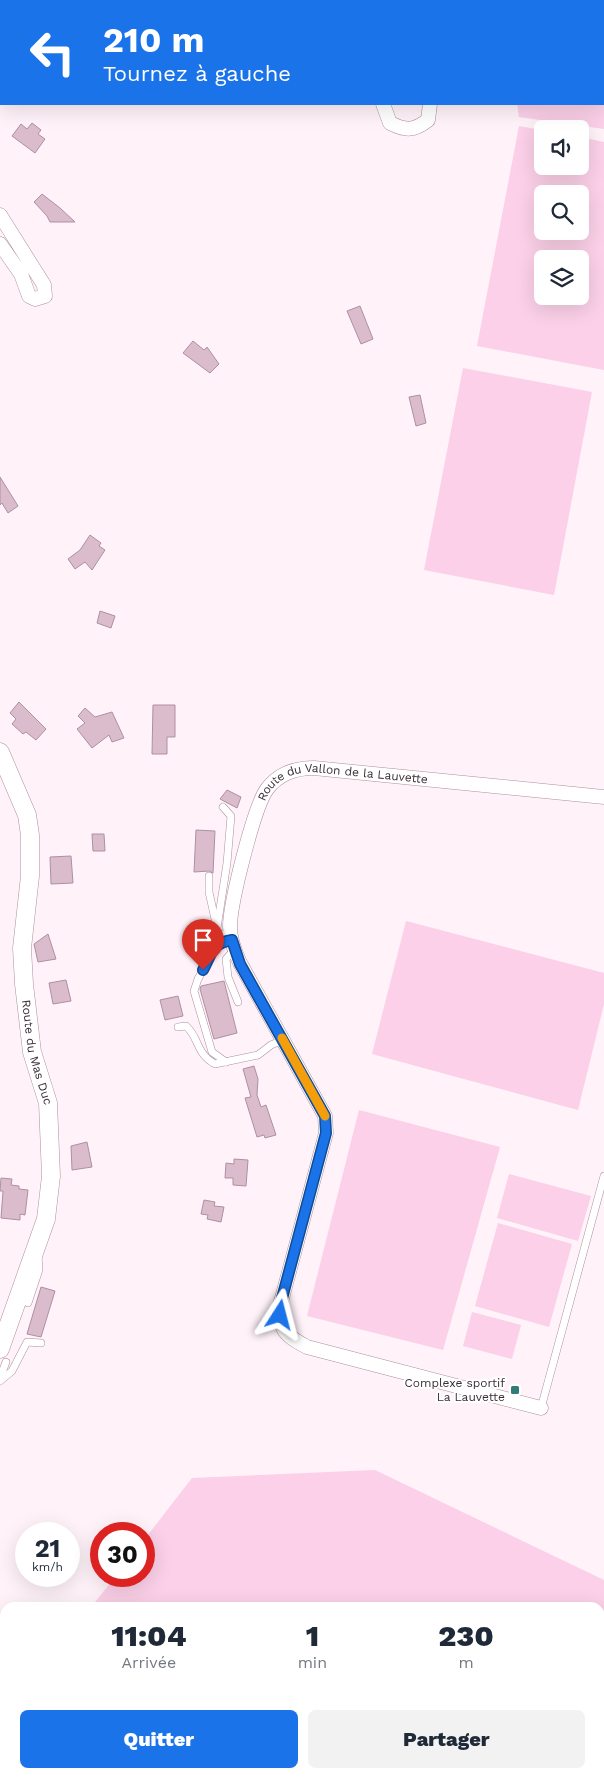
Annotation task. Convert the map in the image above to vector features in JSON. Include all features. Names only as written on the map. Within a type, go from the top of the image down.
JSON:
[{"type":"street","points":[[383,105],[390,123],[404,130],[418,128],[428,120],[430,105]]},
{"type":"street","points":[[0,215],[44,285],[45,296],[35,299],[29,296],[15,263],[0,244]]},
{"type":"street","name":"Route du Mas Duc","points":[[0,752],[27,815],[30,835],[30,876],[22,948],[24,984],[32,1052],[48,1103],[51,1176],[46,1219],[3,1356]]},
{"type":"street","name":"Route du Vallon de la Lauvette","points":[[541,1408],[307,1346],[288,1337],[282,1328],[281,1302],[326,1133],[325,1116],[233,943],[230,927],[232,910],[256,815],[266,790],[284,773],[301,768],[314,768],[604,797]]},
{"type":"lane","points":[[217,928],[227,863],[231,816],[223,808]]},
{"type":"lane","points":[[209,876],[209,892],[217,928],[222,936],[233,943]]},
{"type":"lane","points":[[226,1062],[212,1052],[194,991],[198,979],[216,946],[220,942],[233,943]]},
{"type":"lane","points":[[233,943],[226,959],[238,1002]]},
{"type":"lane","points":[[178,1027],[186,1026],[190,1029],[200,1052],[215,1064],[258,1055],[271,1045],[283,1040]]},
{"type":"lane","points":[[541,1408],[604,1176]]},
{"type":"lane","points":[[28,1303],[40,1264],[40,1258],[35,1253]]},
{"type":"lane","points":[[0,1379],[12,1371],[27,1342],[41,1343]]},
{"type":"lane","points":[[0,1379],[3,1356]]},
{"type":"shaded area","points":[[517,105],[604,105],[604,129],[589,127],[589,120],[540,120],[519,117]]},
{"type":"shaded area","points":[[519,126],[534,129],[534,175],[589,175],[589,139],[604,142],[604,370],[477,346]]},
{"type":"shaded area","points":[[463,368],[592,392],[554,595],[424,570]]},
{"type":"shaded area","points":[[406,921],[604,973],[604,1004],[578,1110],[372,1054]]},
{"type":"shaded area","points":[[359,1110],[500,1147],[443,1350],[307,1316]]},
{"type":"shaded area","points":[[509,1174],[591,1196],[578,1241],[497,1218]]},
{"type":"shaded area","points":[[498,1223],[572,1244],[549,1327],[475,1306]]},
{"type":"shaded area","points":[[472,1312],[521,1325],[512,1359],[463,1346]]},
{"type":"shaded area","points":[[375,1470],[604,1580],[604,1602],[95,1602],[107,1587],[155,1587],[155,1526],[192,1478]]},
{"type":"building","points":[[32,123],[41,130],[38,134],[45,139],[35,153],[12,136],[21,124],[27,129]]},
{"type":"building","points":[[42,194],[75,222],[50,222],[34,202]]},
{"type":"building","points":[[360,306],[373,339],[361,344],[347,311]]},
{"type":"building","points":[[193,341],[204,350],[207,347],[219,364],[210,373],[183,353]]},
{"type":"building","points":[[420,395],[426,423],[416,426],[409,397]]},
{"type":"building","points":[[0,477],[18,506],[8,513],[2,503],[0,505]]},
{"type":"building","points":[[90,535],[101,543],[99,546],[105,550],[92,570],[85,562],[75,569],[68,559],[80,550]]},
{"type":"building","points":[[100,611],[115,616],[111,628],[97,623]]},
{"type":"building","points":[[19,702],[46,729],[36,740],[26,732],[23,734],[12,724],[16,719],[10,713]]},
{"type":"building","points":[[153,705],[175,705],[175,737],[167,737],[167,754],[152,754]]},
{"type":"building","points":[[85,708],[95,717],[112,712],[124,738],[112,742],[109,735],[92,748],[77,729],[85,723],[78,716]]},
{"type":"building","points":[[227,790],[241,797],[237,808],[220,799]]},
{"type":"building","points":[[196,830],[215,831],[213,873],[209,871],[194,872]]},
{"type":"building","points":[[92,834],[104,834],[105,851],[93,851]]},
{"type":"building","points":[[71,856],[73,883],[51,884],[50,857]]},
{"type":"building","points":[[48,934],[56,959],[38,962],[34,944]]},
{"type":"building","points":[[66,980],[71,1001],[53,1004],[49,983]]},
{"type":"building","points":[[224,981],[237,1033],[214,1039],[200,989],[201,986]]},
{"type":"building","points":[[178,996],[183,1016],[165,1020],[160,1000]]},
{"type":"building","points":[[254,1066],[258,1079],[257,1095],[261,1107],[266,1105],[276,1135],[265,1138],[264,1135],[257,1137],[245,1098],[251,1097],[243,1069]]},
{"type":"building","points":[[87,1142],[92,1167],[72,1170],[71,1146]]},
{"type":"building","points":[[234,1159],[248,1160],[246,1186],[233,1185],[233,1178],[225,1178],[226,1163],[234,1164]]},
{"type":"building","points":[[1,1178],[12,1179],[11,1185],[19,1186],[19,1189],[28,1190],[25,1215],[20,1214],[20,1220],[1,1218],[3,1191],[0,1191]]},
{"type":"building","points":[[204,1200],[215,1202],[214,1206],[224,1207],[221,1222],[207,1219],[208,1215],[201,1214]]},
{"type":"building","points":[[41,1287],[55,1291],[41,1337],[27,1334]]},
{"type":"slow traffic","points":[[282,1038],[325,1116]]},
{"type":"place","name":"Complexe sportif La Lauvette","points":[[515,1390]]},
{"type":"route","points":[[203,970],[216,946],[220,942],[232,940],[240,964],[325,1116],[326,1133],[281,1302],[280,1315]]}]
